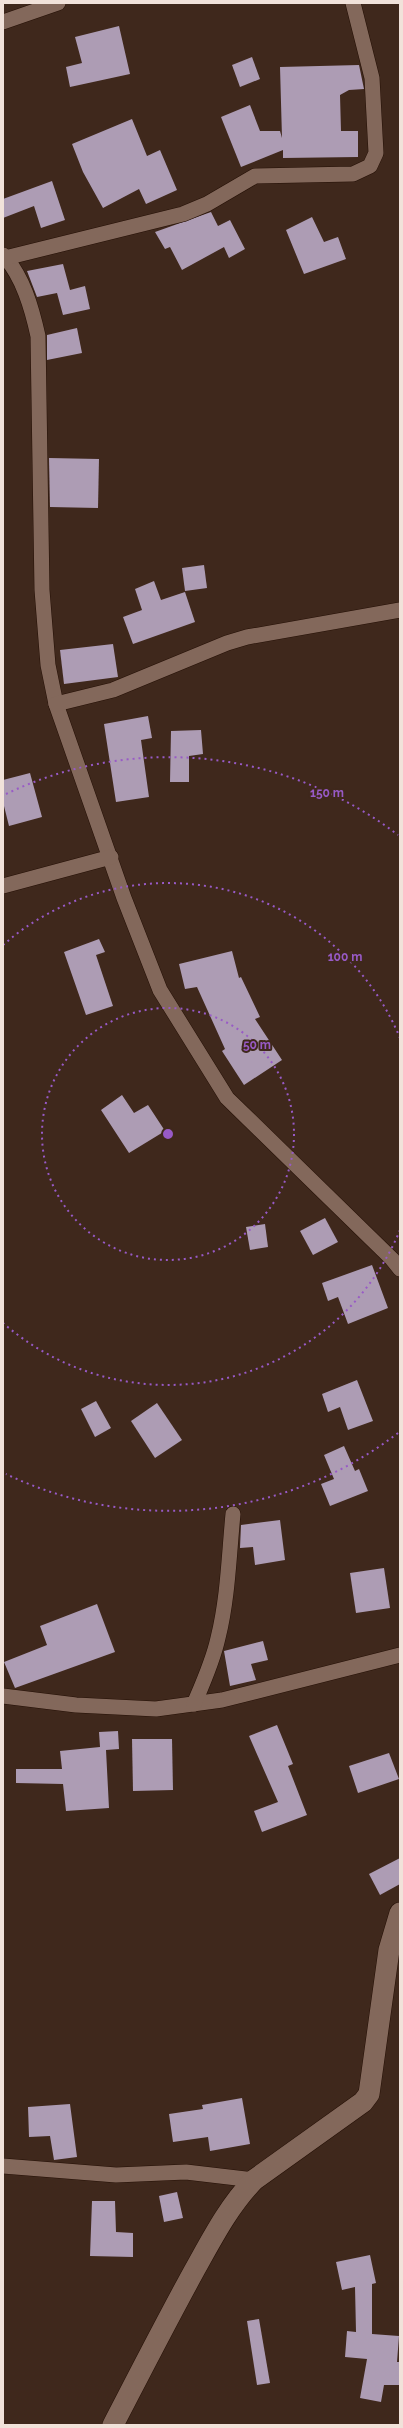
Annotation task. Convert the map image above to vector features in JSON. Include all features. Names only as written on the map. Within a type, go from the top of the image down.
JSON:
[{"type":"street","points":[[3,22],[58,3]]},
{"type":"street","points":[[353,3],[372,78],[376,153],[370,166],[353,174],[255,176],[207,204],[183,214],[4,257],[21,283],[33,310],[38,336],[42,590],[48,658],[56,704],[111,857],[124,898],[160,990],[227,1098],[392,1259],[400,1269]]},
{"type":"street","points":[[56,704],[113,690],[227,643],[247,637],[400,610]]},
{"type":"street","points":[[3,886],[111,857]]},
{"type":"street","points":[[194,1704],[208,1673],[218,1639],[224,1606],[233,1514]]},
{"type":"street","points":[[3,1696],[129,1709],[156,1709],[194,1704],[266,1690],[400,1655]]},
{"type":"street","points":[[114,2425],[173,2309],[228,2210],[254,2180],[363,2102],[369,2094],[389,1950],[400,1913]]},
{"type":"street","points":[[3,2166],[116,2174],[186,2172],[254,2180]]},
{"type":"building","points":[[119,26],[130,74],[70,87],[66,67],[82,63],[75,37]]},
{"type":"building","points":[[252,57],[260,79],[240,87],[232,65]]},
{"type":"building","points":[[359,65],[364,89],[349,90],[340,95],[341,131],[358,131],[358,157],[283,158],[283,150],[241,167],[221,117],[250,105],[260,131],[280,131],[282,138],[280,67]]},
{"type":"building","points":[[132,119],[147,156],[160,150],[177,190],[146,204],[139,189],[103,208],[83,172],[72,144]]},
{"type":"building","points":[[52,181],[65,220],[41,228],[34,206],[3,218],[3,199]]},
{"type":"building","points":[[211,212],[218,226],[230,220],[245,249],[229,258],[224,247],[182,270],[170,247],[165,249],[155,232]]},
{"type":"building","points":[[312,217],[324,242],[338,237],[346,259],[304,274],[286,230]]},
{"type":"building","points":[[63,264],[70,290],[85,286],[90,309],[63,315],[57,293],[37,297],[27,271]]},
{"type":"building","points":[[77,328],[82,353],[47,360],[47,335]]},
{"type":"building","points":[[49,458],[99,459],[98,508],[50,507]]},
{"type":"building","points":[[204,565],[207,588],[185,591],[182,568]]},
{"type":"building","points":[[154,581],[161,600],[185,592],[195,622],[133,644],[123,617],[142,610],[135,589]]},
{"type":"building","points":[[113,644],[118,677],[64,684],[60,650]]},
{"type":"building","points":[[148,716],[152,738],[141,740],[149,797],[116,802],[104,724]]},
{"type":"building","points":[[201,730],[203,754],[189,756],[189,782],[170,782],[171,731]]},
{"type":"building","points":[[30,773],[42,817],[9,826],[3,802],[3,780]]},
{"type":"building","points":[[99,939],[105,952],[96,955],[113,1006],[86,1015],[64,952]]},
{"type":"building","points":[[232,951],[239,978],[241,977],[260,1017],[255,1019],[282,1060],[244,1085],[222,1051],[225,1049],[197,987],[185,989],[179,964]]},
{"type":"building","points":[[122,1095],[134,1113],[148,1105],[165,1131],[129,1153],[101,1110]]},
{"type":"building","points":[[325,1218],[338,1242],[313,1255],[300,1231]]},
{"type":"building","points":[[265,1224],[268,1247],[250,1250],[246,1227]]},
{"type":"building","points":[[372,1265],[388,1308],[348,1324],[338,1297],[328,1301],[322,1283]]},
{"type":"building","points":[[357,1380],[373,1421],[348,1430],[340,1407],[328,1412],[322,1394]]},
{"type":"building","points":[[96,1401],[111,1428],[95,1437],[81,1409]]},
{"type":"building","points":[[157,1403],[182,1440],[155,1458],[131,1421]]},
{"type":"building","points":[[344,1446],[355,1471],[359,1469],[368,1491],[330,1506],[321,1484],[334,1479],[324,1455]]},
{"type":"building","points":[[280,1520],[285,1560],[255,1565],[253,1547],[240,1548],[241,1525]]},
{"type":"building","points":[[384,1568],[390,1608],[356,1613],[350,1573]]},
{"type":"building","points":[[97,1604],[115,1652],[15,1688],[4,1662],[47,1645],[40,1626]]},
{"type":"building","points":[[263,1641],[268,1660],[251,1664],[256,1680],[230,1686],[224,1651]]},
{"type":"building","points":[[277,1725],[293,1764],[288,1766],[307,1815],[262,1832],[254,1811],[278,1802],[249,1736]]},
{"type":"building","points":[[118,1731],[119,1749],[106,1750],[109,1808],[66,1811],[63,1784],[16,1783],[16,1769],[62,1769],[60,1751],[100,1747],[99,1732]]},
{"type":"building","points":[[132,1739],[172,1739],[173,1790],[133,1791]]},
{"type":"building","points":[[389,1753],[399,1779],[358,1793],[349,1766]]},
{"type":"building","points":[[400,1858],[400,1884],[380,1895],[369,1874]]},
{"type":"building","points":[[242,2098],[250,2144],[210,2151],[208,2137],[173,2142],[169,2114],[203,2109],[202,2105]]},
{"type":"building","points":[[70,2104],[77,2157],[54,2160],[50,2136],[29,2137],[28,2107]]},
{"type":"building","points":[[177,2192],[183,2218],[164,2222],[159,2196]]},
{"type":"building","points":[[92,2201],[115,2201],[116,2232],[133,2233],[133,2257],[90,2256]]},
{"type":"building","points":[[370,2255],[376,2283],[372,2284],[372,2334],[399,2336],[397,2362],[400,2362],[400,2385],[384,2385],[381,2402],[360,2398],[367,2359],[345,2357],[347,2331],[356,2332],[355,2287],[342,2290],[336,2262]]},
{"type":"building","points":[[259,2319],[270,2383],[257,2385],[247,2321]]}]
